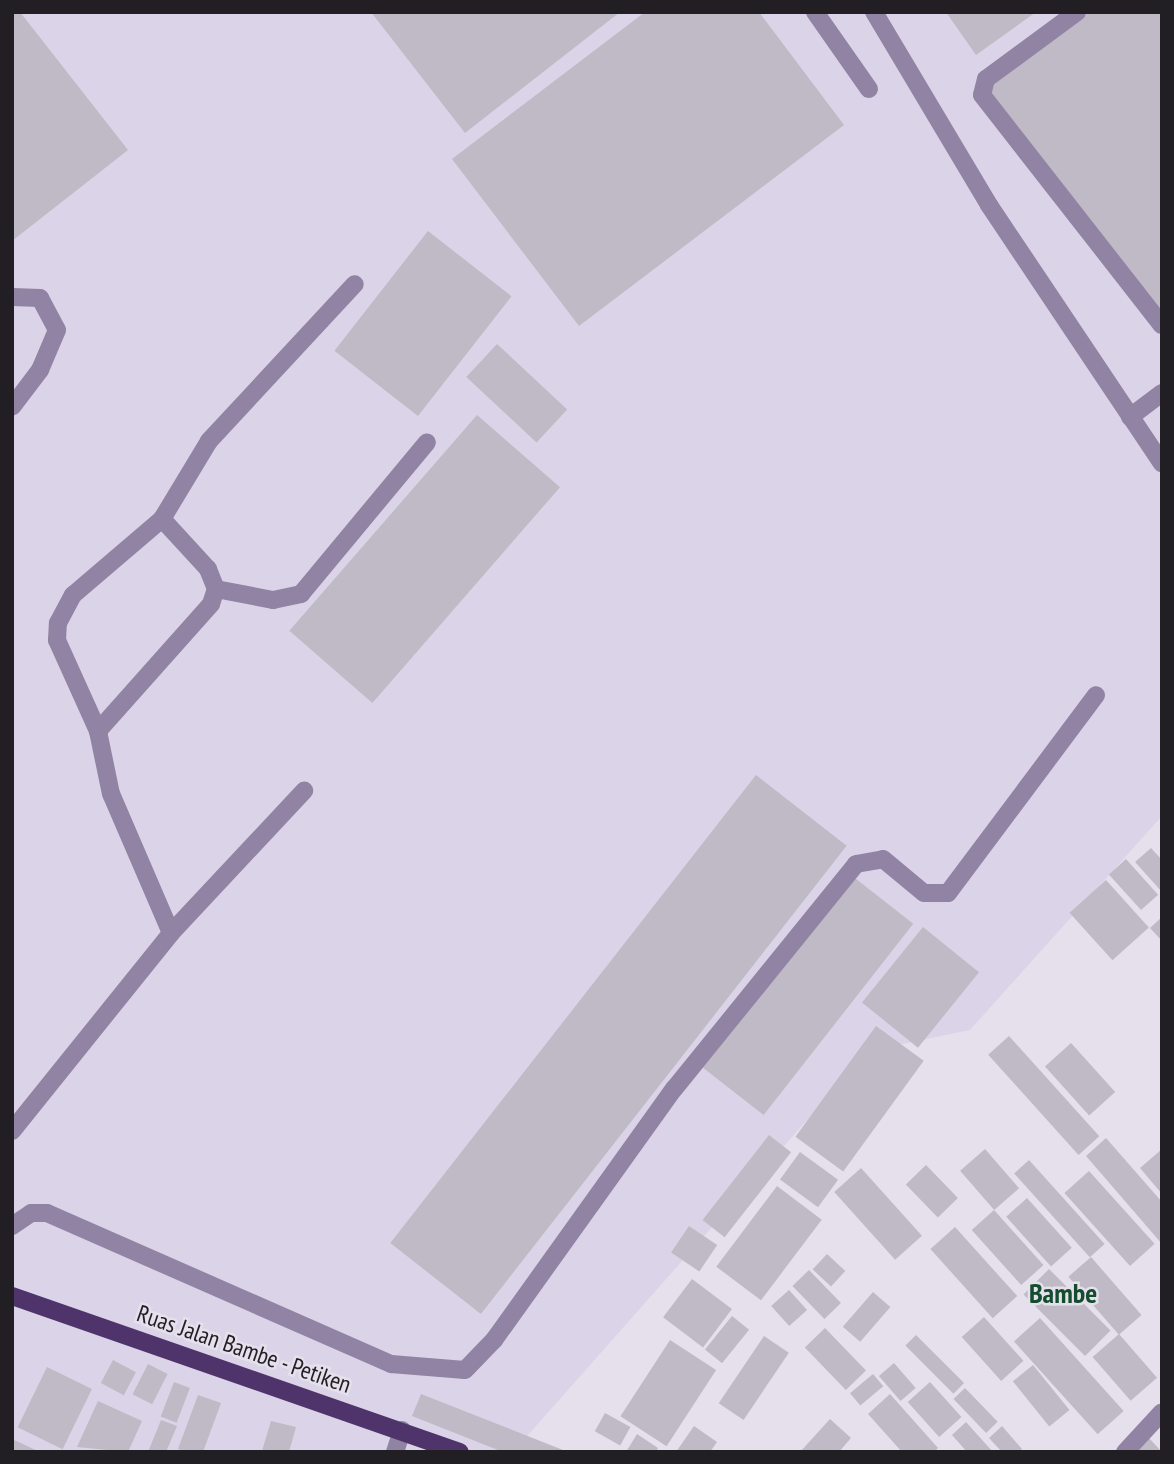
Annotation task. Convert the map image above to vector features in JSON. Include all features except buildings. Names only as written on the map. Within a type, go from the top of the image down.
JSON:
[{"type":"main road","name":"Ruas Jalan Bambe - Petiken","points":[[12,1296],[460,1452]]},
{"type":"street","points":[[815,12],[869,89]]},
{"type":"street","points":[[874,12],[989,205],[1162,463]]},
{"type":"street","points":[[1077,12],[986,79],[982,95],[1162,325]]},
{"type":"street","points":[[171,933],[111,794],[98,731],[57,640],[58,623],[73,595],[162,519],[209,441],[355,284]]},
{"type":"street","points":[[12,297],[40,298],[57,330],[40,370],[12,407]]},
{"type":"street","points":[[1130,417],[1162,393]]},
{"type":"street","points":[[216,589],[273,600],[300,594],[427,442]]},
{"type":"street","points":[[98,731],[211,604],[216,589],[208,569],[162,519]]},
{"type":"street","points":[[12,1227],[31,1213],[47,1213],[391,1364],[465,1370],[494,1339],[674,1089],[856,864],[883,859],[924,893],[948,893],[1096,695]]},
{"type":"street","points":[[12,1131],[171,933],[304,791]]},
{"type":"street","points":[[1125,1452],[1162,1412]]},
{"type":"street","points":[[395,1452],[402,1430]]},
{"type":"shaded area","points":[[12,12],[1162,12],[1162,816],[970,1030],[868,1051],[513,1452],[12,1452]]},
{"type":"district","name":"Bambe","points":[[1063,1293]]}]
